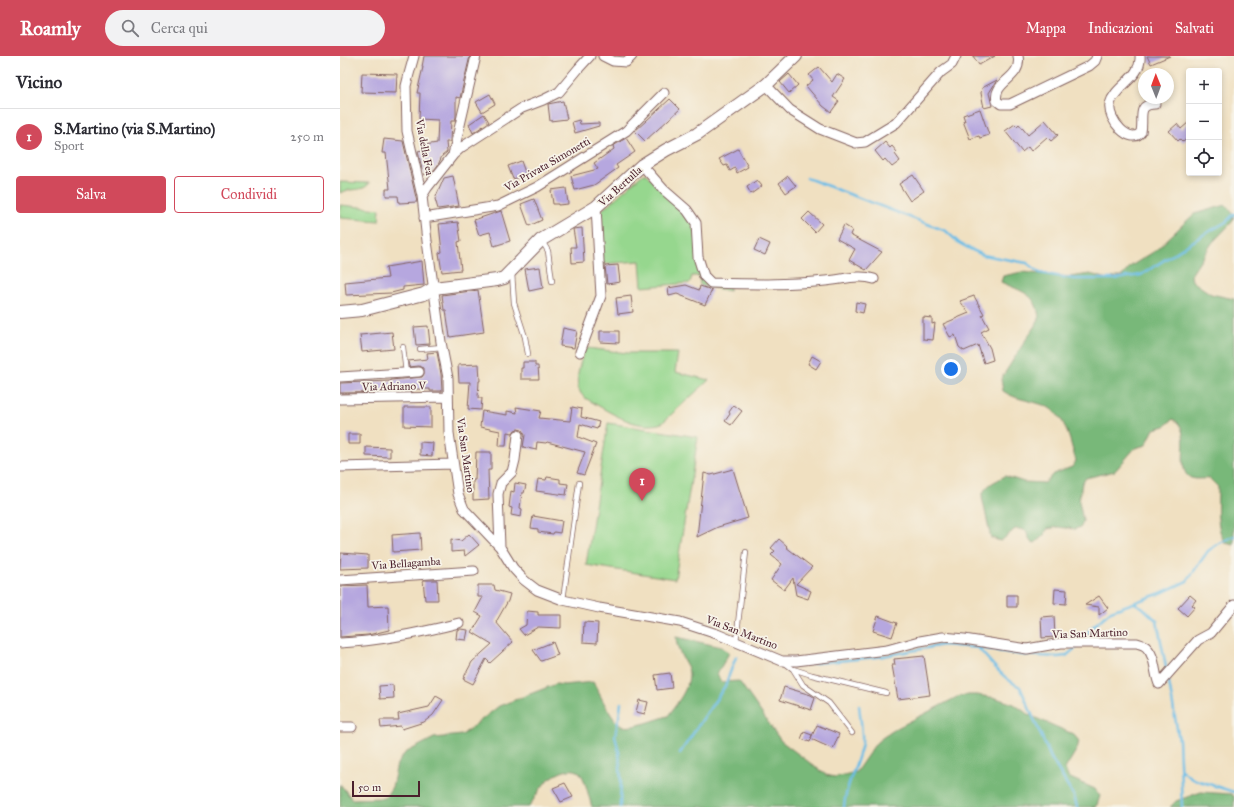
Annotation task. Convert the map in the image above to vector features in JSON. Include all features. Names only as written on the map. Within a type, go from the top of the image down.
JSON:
[{"type":"street","name":"Via della Fea","points":[[414,56],[406,86],[407,130],[422,196],[424,218]]},
{"type":"street","points":[[453,155],[476,56]]},
{"type":"street","points":[[422,196],[453,155],[462,147],[522,108],[559,92],[590,56]]},
{"type":"street","points":[[603,56],[613,61],[626,62],[632,56]]},
{"type":"street","name":"Via Bertulla","points":[[340,312],[369,309],[424,294],[434,288],[504,278],[541,240],[596,207],[642,165],[666,150],[697,134],[766,86],[796,56]]},
{"type":"street","points":[[766,86],[790,110],[820,128],[856,143],[865,142],[896,123],[941,72],[952,64],[956,56]]},
{"type":"street","points":[[1018,56],[1019,62],[1015,73],[1000,87],[997,92],[997,101],[1001,104],[1010,104],[1088,66],[1095,61],[1097,56]]},
{"type":"street","points":[[1140,56],[1139,65],[1136,72],[1114,96],[1110,105],[1111,118],[1115,125],[1123,131],[1136,136],[1141,132],[1143,108],[1148,105],[1155,104]]},
{"type":"street","name":"Via Privata Simonetti","points":[[424,218],[498,206],[537,186],[626,130],[664,93]]},
{"type":"street","points":[[642,165],[664,190],[687,210],[696,222],[698,257],[704,276],[711,283],[759,284],[825,281],[866,276],[874,279]]},
{"type":"street","points":[[580,352],[601,296],[596,207]]},
{"type":"street","name":"Via San Martino","points":[[424,218],[442,347],[448,378],[449,433],[458,494],[464,509],[500,547],[513,568],[524,580],[537,590],[563,600],[599,608],[680,622],[736,642],[782,661],[796,661],[887,650],[920,641],[943,638],[964,639],[1027,649],[1061,644],[1137,643],[1146,647],[1152,656],[1156,677],[1159,684],[1198,640],[1211,633],[1234,605]]},
{"type":"street","points":[[340,377],[419,372]]},
{"type":"street","name":"Via Adriano V","points":[[340,399],[448,397]]},
{"type":"street","points":[[500,547],[498,494],[501,483],[512,472],[518,435]]},
{"type":"street","points":[[340,468],[453,464]]},
{"type":"street","name":"Via Bellagamba","points":[[340,580],[474,571]]},
{"type":"street","points":[[340,643],[361,642],[398,636],[459,623]]},
{"type":"street","points":[[340,727],[352,727]]},
{"type":"lane","points":[[541,240],[548,251],[552,281]]},
{"type":"lane","points":[[512,271],[514,303],[525,337],[528,354]]},
{"type":"lane","points":[[403,347],[406,373]]},
{"type":"lane","points":[[420,349],[442,347]]},
{"type":"lane","points":[[563,600],[579,483]]},
{"type":"lane","points":[[736,642],[746,552]]},
{"type":"lane","points":[[782,661],[793,669],[803,684],[829,703],[852,733]]},
{"type":"lane","points":[[793,669],[886,693]]},
{"type":"green space","points":[[643,174],[646,174],[693,221],[704,278],[730,286],[729,291],[700,285],[699,276],[692,276],[690,283],[642,287],[640,261],[602,264],[602,210]]},
{"type":"green space","points":[[340,182],[370,183],[360,189],[348,190],[340,193]]},
{"type":"green space","points":[[340,205],[380,209],[379,221],[340,218]]},
{"type":"green space","points":[[1226,205],[1234,215],[1232,222],[1212,243],[1191,275],[1192,281],[1211,294],[1234,299],[1234,545],[1225,543],[1218,523],[1218,487],[1210,479],[1193,479],[1186,474],[1183,459],[1183,432],[1173,419],[1165,426],[1154,429],[1146,445],[1135,448],[1115,471],[1086,478],[1082,483],[1079,501],[1083,521],[1081,527],[1075,529],[1058,527],[1047,529],[1044,535],[1035,543],[1030,541],[1026,531],[1021,529],[1015,529],[1001,541],[991,538],[982,497],[983,493],[988,487],[1005,476],[1024,482],[1045,483],[1053,474],[1072,467],[1076,461],[1065,427],[1056,413],[1040,404],[1017,398],[1003,391],[1001,379],[1039,319],[1038,310],[1032,299],[1022,291],[1001,282],[1003,276],[1022,272],[1070,277],[1090,274],[1108,279],[1122,276],[1131,266],[1155,251],[1194,214]]},
{"type":"green space","points":[[587,348],[627,353],[678,353],[675,372],[709,380],[662,423],[642,425],[622,418],[585,398],[581,393],[577,382],[584,350]]},
{"type":"green space","points":[[608,423],[698,437],[675,579],[586,565]]},
{"type":"green space","points":[[676,637],[722,647],[729,653],[717,674],[721,682],[739,681],[781,741],[826,775],[835,777],[856,772],[876,743],[897,728],[957,697],[977,695],[996,698],[1014,704],[1029,715],[1073,734],[1079,741],[1077,749],[1065,769],[1068,777],[1095,789],[1100,796],[1097,805],[1094,807],[592,807],[583,777],[577,771],[568,770],[557,774],[548,780],[529,807],[340,807],[340,784],[352,799],[385,798],[392,787],[397,764],[405,753],[434,738],[462,735],[499,706],[556,684],[564,685],[593,682],[610,713],[622,726],[627,727],[638,725],[668,716],[684,692],[689,679],[689,672],[678,649]]},
{"type":"green space","points":[[1201,792],[1231,794],[1234,796],[1234,807],[1170,807],[1176,801]]},
{"type":"building","points":[[424,56],[470,56],[460,98],[456,97],[456,117],[455,121],[451,121],[450,142],[446,142],[447,152],[442,156],[438,165],[430,175],[423,174],[418,151],[426,149],[425,145],[437,143],[438,120],[419,119],[420,93],[417,93]]},
{"type":"building","points":[[973,56],[995,56],[979,65]]},
{"type":"building","points":[[1147,56],[1170,56],[1151,64]]},
{"type":"building","points":[[819,67],[832,82],[837,74],[845,79],[833,97],[839,101],[831,112],[823,106],[806,86],[813,80],[809,75]]},
{"type":"building","points":[[362,73],[397,74],[396,93],[361,92]]},
{"type":"building","points":[[789,74],[798,85],[789,93],[780,82]]},
{"type":"building","points":[[997,80],[989,93],[992,106],[984,108],[981,93],[982,88]]},
{"type":"building","points":[[490,94],[495,104],[482,112],[476,102]]},
{"type":"building","points":[[670,99],[680,109],[645,141],[635,131]]},
{"type":"building","points":[[563,101],[567,119],[550,121],[548,104]]},
{"type":"building","points":[[980,109],[989,135],[970,139],[963,121],[965,121],[963,115]]},
{"type":"building","points":[[484,114],[489,122],[473,133],[469,124]]},
{"type":"building","points":[[579,120],[580,124],[599,123],[599,126],[575,133],[572,122]]},
{"type":"building","points":[[1045,120],[1058,135],[1051,141],[1047,137],[1031,151],[1028,147],[1022,152],[1005,131],[1015,124],[1017,126],[1019,124],[1028,135]]},
{"type":"building","points":[[1177,124],[1181,129],[1186,125],[1186,140],[1183,142],[1180,139],[1178,141],[1169,131]]},
{"type":"building","points":[[626,138],[635,152],[616,165],[618,168],[594,185],[575,190],[571,176],[598,169],[594,163],[614,149],[613,146]]},
{"type":"building","points":[[384,139],[403,141],[417,202],[399,203],[398,196],[386,196],[386,189],[390,189],[386,153],[382,153]]},
{"type":"building","points":[[885,142],[890,148],[892,146],[897,152],[895,154],[900,161],[892,167],[885,159],[883,161],[875,151]]},
{"type":"building","points":[[738,149],[748,167],[737,173],[735,168],[730,171],[727,165],[724,166],[719,159]]},
{"type":"building","points":[[521,161],[526,175],[513,179],[508,166]]},
{"type":"building","points":[[913,175],[924,191],[910,201],[899,184]]},
{"type":"building","points":[[453,176],[459,206],[438,209],[435,199],[444,178]]},
{"type":"building","points":[[788,176],[796,186],[786,193],[779,183]]},
{"type":"building","points":[[757,180],[762,186],[751,194],[747,187]]},
{"type":"building","points":[[566,188],[568,204],[553,204],[551,190]]},
{"type":"building","points":[[534,199],[542,220],[529,226],[521,204]]},
{"type":"building","points":[[501,211],[510,241],[494,246],[490,232],[479,235],[474,220]]},
{"type":"building","points":[[809,212],[822,224],[815,232],[802,219]]},
{"type":"building","points":[[458,222],[461,241],[458,242],[461,270],[442,272],[439,253],[442,252],[439,224]]},
{"type":"building","points":[[844,225],[852,230],[850,235],[882,252],[866,270],[849,260],[855,249],[837,239]]},
{"type":"building","points":[[582,228],[584,262],[572,263],[571,247],[576,247],[573,229]]},
{"type":"building","points":[[759,239],[770,244],[765,255],[754,250]]},
{"type":"building","points":[[422,261],[424,285],[403,287],[403,290],[391,293],[346,295],[345,282],[388,278],[386,267]]},
{"type":"building","points":[[618,265],[620,282],[607,284],[605,266]]},
{"type":"building","points":[[540,267],[543,288],[529,291],[525,269]]},
{"type":"building","points":[[686,285],[699,290],[700,286],[712,290],[705,305],[677,294],[669,296],[668,288]]},
{"type":"building","points":[[478,290],[484,332],[450,337],[442,295]]},
{"type":"building","points":[[631,296],[633,312],[618,314],[616,298]]},
{"type":"building","points":[[974,296],[984,314],[982,315],[989,328],[981,332],[990,348],[993,360],[984,363],[978,345],[964,351],[959,347],[955,335],[950,337],[943,324],[969,313],[960,301]]},
{"type":"building","points":[[856,302],[865,304],[863,313],[855,311]]},
{"type":"building","points":[[923,317],[932,318],[932,324],[935,323],[933,340],[923,339]]},
{"type":"building","points":[[428,326],[430,344],[416,345],[414,327]]},
{"type":"building","points":[[563,328],[577,331],[574,348],[560,346]]},
{"type":"building","points":[[600,331],[619,331],[619,343],[600,342]]},
{"type":"building","points":[[392,332],[394,349],[362,352],[360,335]]},
{"type":"building","points":[[437,352],[442,391],[413,389],[413,392],[340,393],[340,383],[391,381],[422,377],[424,374],[424,368],[419,366],[409,367],[408,361],[428,359],[427,353]]},
{"type":"building","points":[[812,356],[821,361],[816,369],[808,364]]},
{"type":"building","points":[[523,362],[535,362],[535,366],[538,366],[539,379],[521,379],[521,368],[523,368]]},
{"type":"building","points":[[479,364],[480,381],[478,398],[482,398],[481,410],[468,409],[470,382],[459,382],[458,365]]},
{"type":"building","points":[[734,405],[742,411],[731,425],[725,421]]},
{"type":"building","points":[[404,407],[431,407],[431,427],[404,426]]},
{"type":"building","points":[[516,407],[541,411],[539,418],[570,421],[572,407],[582,409],[581,417],[599,422],[597,429],[580,424],[578,437],[596,444],[584,475],[577,473],[585,452],[547,442],[537,442],[536,450],[523,447],[525,435],[522,430],[518,429],[513,433],[507,432],[506,446],[499,446],[500,431],[480,427],[482,411],[507,415],[507,411],[517,413]]},
{"type":"building","points":[[348,434],[360,434],[360,444],[348,444]]},
{"type":"building","points":[[420,442],[433,443],[432,456],[420,455]]},
{"type":"building","points":[[366,447],[390,448],[390,457],[366,456]]},
{"type":"building","points":[[476,452],[491,452],[491,470],[488,470],[489,499],[473,500],[473,480],[475,480]]},
{"type":"building","points":[[733,469],[748,518],[718,527],[697,537],[704,473],[711,475]]},
{"type":"building","points":[[547,477],[560,479],[560,483],[568,484],[566,495],[536,491],[538,479],[546,480]]},
{"type":"building","points":[[515,483],[526,485],[524,493],[522,493],[520,508],[522,509],[521,517],[511,515],[512,508],[509,507],[511,491],[514,492]]},
{"type":"building","points":[[533,516],[562,521],[560,533],[554,532],[553,534],[538,532],[538,529],[531,528]]},
{"type":"building","points":[[420,533],[421,550],[393,552],[392,535]]},
{"type":"building","points":[[469,534],[479,545],[465,556],[464,551],[451,552],[451,539],[461,541]]},
{"type":"building","points":[[779,539],[787,546],[786,547],[812,567],[796,584],[811,591],[808,599],[796,595],[793,578],[784,590],[771,580],[782,564],[771,555],[775,551],[771,548]]},
{"type":"building","points":[[341,553],[368,555],[368,568],[340,569]]},
{"type":"building","points":[[423,580],[437,580],[438,600],[425,600]]},
{"type":"building","points":[[367,585],[368,607],[388,606],[389,630],[368,635],[340,637],[340,586]]},
{"type":"building","points":[[478,585],[494,585],[495,590],[510,594],[508,601],[496,622],[513,642],[490,663],[486,659],[473,684],[463,679],[472,662],[492,644],[472,632],[482,616],[475,612],[483,597],[478,597]]},
{"type":"building","points":[[1055,589],[1067,590],[1066,604],[1054,603]]},
{"type":"building","points":[[1007,595],[1017,595],[1017,607],[1007,607]]},
{"type":"building","points":[[1190,595],[1196,600],[1192,605],[1195,607],[1187,616],[1178,608]]},
{"type":"building","points":[[1099,596],[1108,608],[1099,615],[1099,607],[1085,605]]},
{"type":"building","points":[[527,611],[538,612],[538,615],[561,615],[561,628],[538,627],[524,635],[519,629],[526,625]]},
{"type":"building","points":[[878,616],[897,623],[892,637],[873,631]]},
{"type":"building","points":[[1054,616],[1055,637],[1042,638],[1041,617]]},
{"type":"building","points":[[584,622],[598,623],[597,643],[583,642]]},
{"type":"building","points":[[457,630],[468,630],[466,640],[456,639]]},
{"type":"building","points":[[553,642],[558,655],[541,661],[533,650]]},
{"type":"building","points":[[924,656],[930,695],[898,699],[892,665],[895,665],[894,659]]},
{"type":"building","points":[[670,673],[672,688],[657,690],[655,675]]},
{"type":"building","points":[[393,685],[394,698],[380,699],[379,686]]},
{"type":"building","points":[[784,687],[811,695],[815,698],[811,710],[780,700]]},
{"type":"building","points":[[436,696],[443,700],[433,715],[424,722],[402,729],[401,726],[381,728],[380,720],[399,720],[398,714],[429,707]]},
{"type":"building","points":[[639,700],[648,702],[645,714],[636,712]]},
{"type":"building","points":[[817,725],[839,734],[833,749],[811,739],[810,742],[801,739],[804,732],[812,735],[811,738]]},
{"type":"building","points":[[565,783],[573,797],[561,802],[553,788]]},
{"type":"waterway","points":[[807,178],[946,231],[959,243],[983,255],[1027,263],[1040,273],[1074,279],[1115,279],[1141,275],[1226,222],[1234,214]]},
{"type":"waterway","points":[[1083,640],[1090,629],[1111,611],[1161,593],[1187,581],[1208,551],[1234,536]]},
{"type":"waterway","points":[[1134,603],[1142,607],[1157,621],[1167,672]]},
{"type":"waterway","points":[[807,664],[878,657],[943,645],[980,648],[1022,655],[1058,657],[1066,656],[1078,646]]},
{"type":"waterway","points":[[978,648],[1002,674],[1020,687],[1051,758],[1074,796],[1077,807]]},
{"type":"waterway","points":[[680,753],[725,686],[736,657]]},
{"type":"waterway","points":[[1168,677],[1179,740],[1182,807]]},
{"type":"waterway","points":[[620,807],[621,781],[619,752],[615,736],[621,703]]},
{"type":"waterway","points":[[844,807],[849,783],[862,743],[859,705]]},
{"type":"waterway","points":[[1181,770],[1193,779],[1234,792]]},
{"type":"place","name":"S.Martino (via S.Martino)","points":[[642,501]]}]
